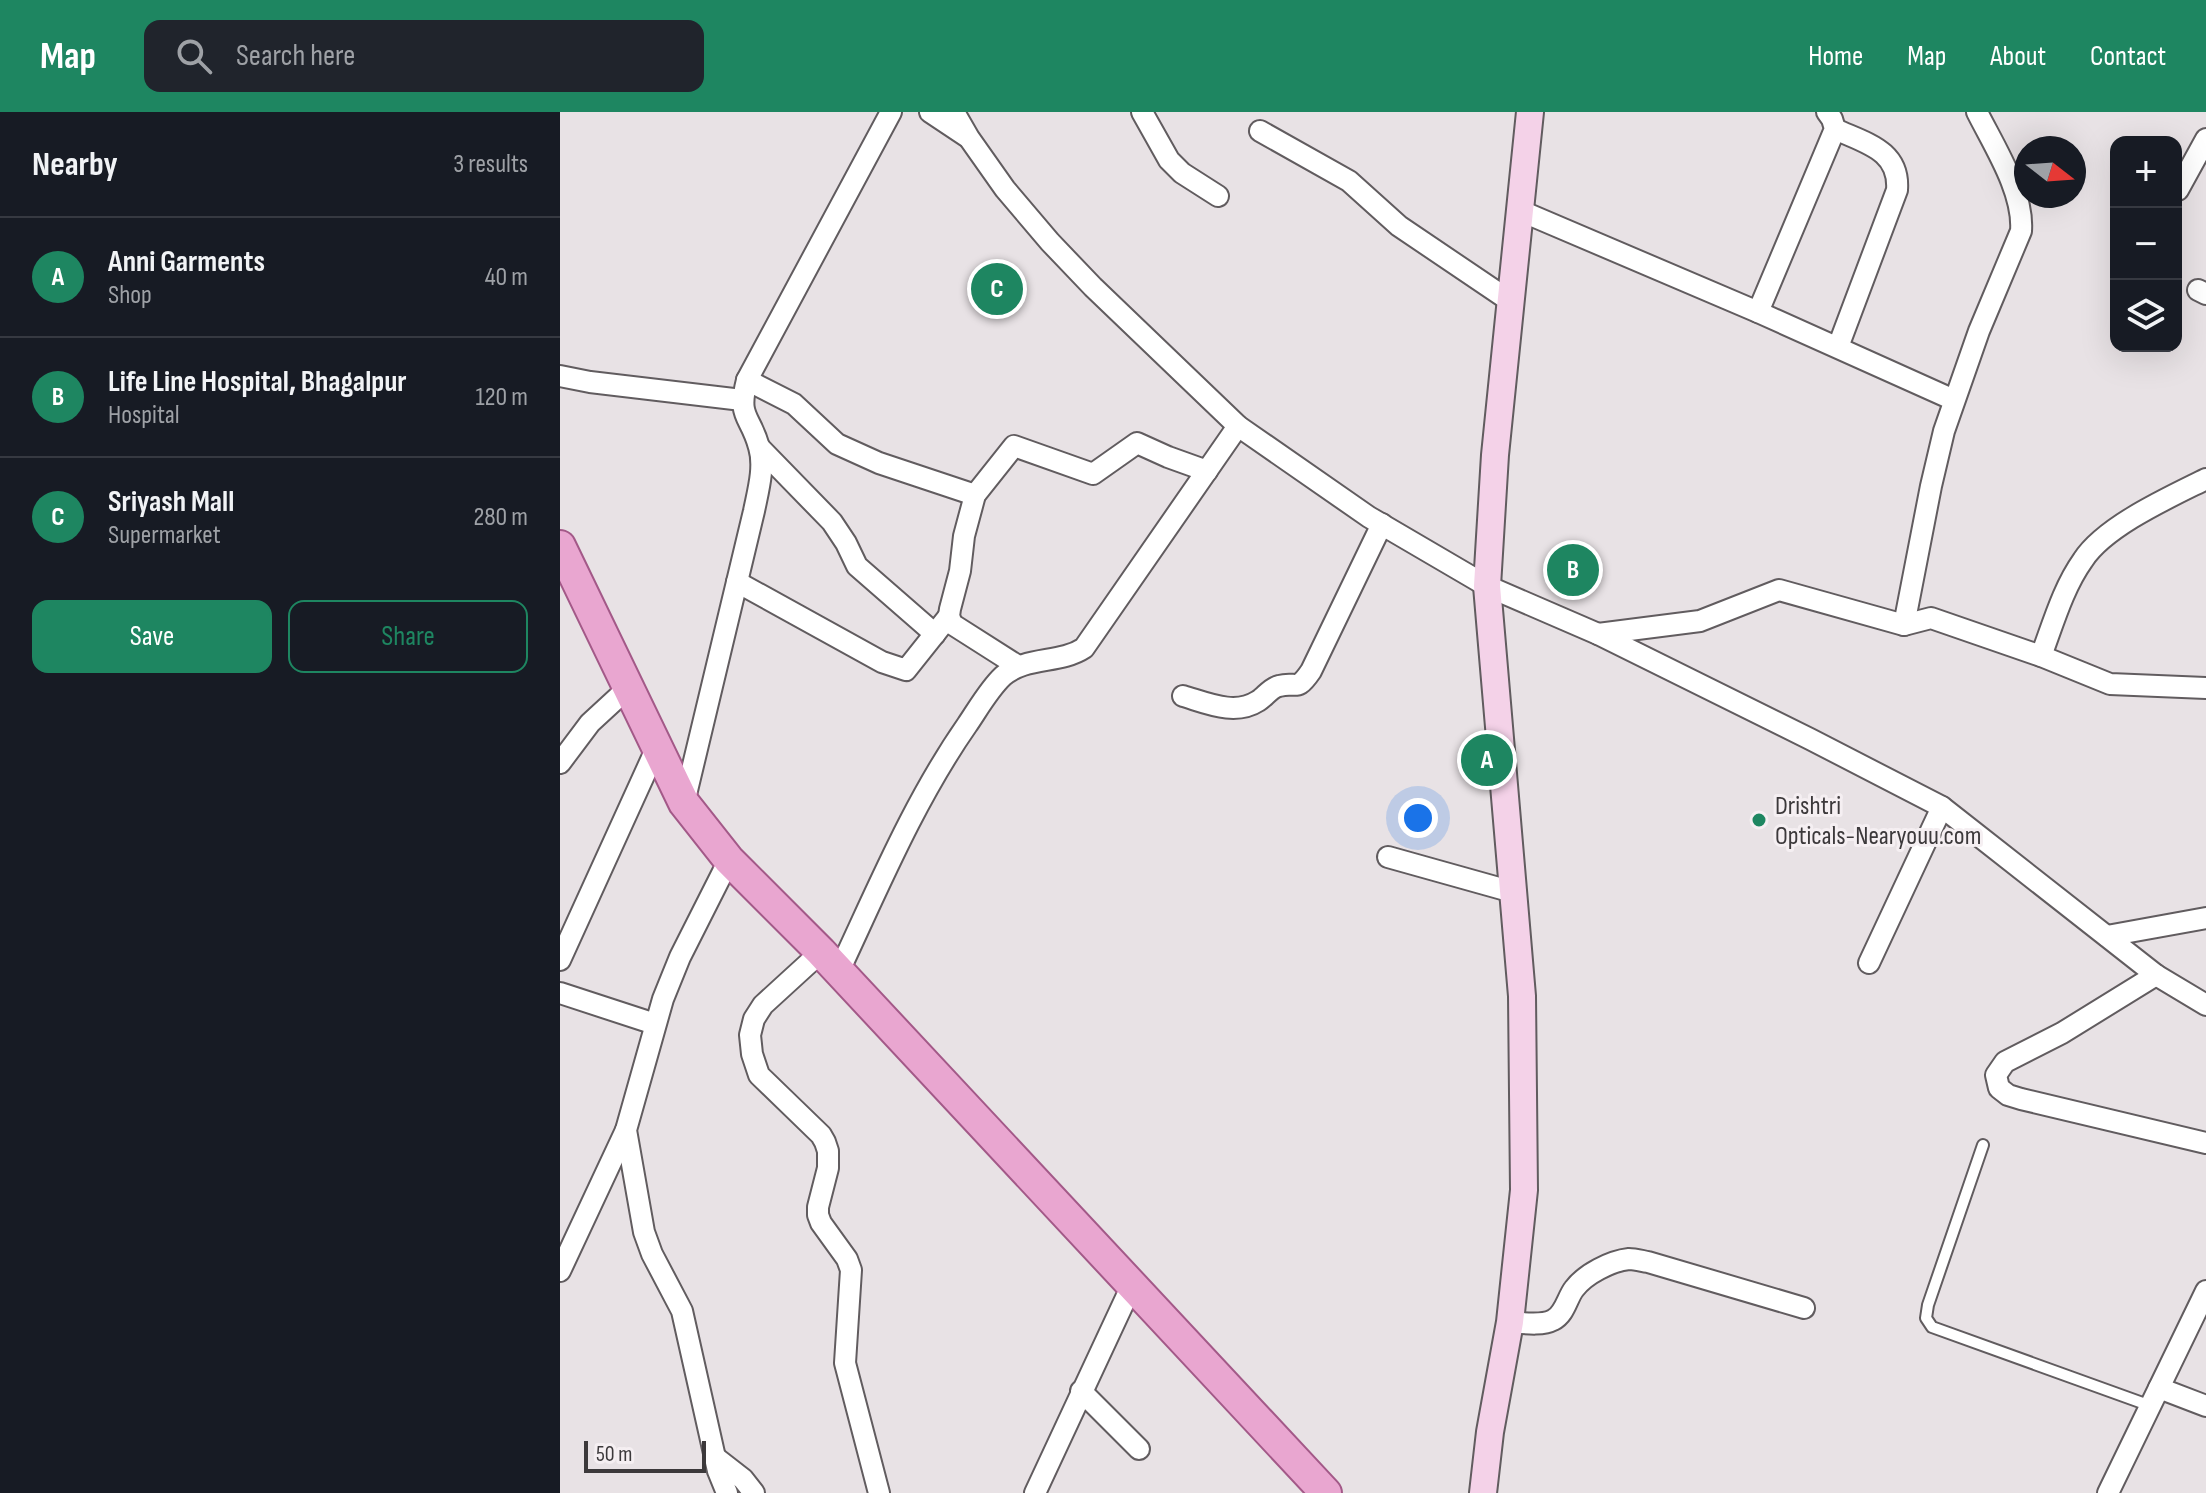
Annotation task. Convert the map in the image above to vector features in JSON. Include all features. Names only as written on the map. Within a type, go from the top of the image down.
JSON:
[{"type":"main road","points":[[1483,1493],[1490,1432],[1510,1322],[1524,1190],[1522,996],[1487,586],[1495,455],[1530,112]]},
{"type":"main road","points":[[560,546],[684,803],[729,860],[830,962],[1326,1493]]},
{"type":"street","points":[[891,112],[747,380],[742,400],[744,415],[760,448],[840,533],[857,566],[935,634]]},
{"type":"street","points":[[930,112],[969,138]]},
{"type":"street","points":[[954,112],[1005,189],[1050,242],[1238,426],[1382,524],[1487,586],[1598,634],[1942,807],[2156,975],[2206,1005]]},
{"type":"street","points":[[1142,112],[1169,160],[1182,173],[1218,196]]},
{"type":"street","points":[[1904,625],[1931,486],[1954,400],[1993,295],[2021,231],[2022,218],[2012,184],[1977,112]]},
{"type":"street","points":[[1758,312],[1831,120],[1877,148],[1896,167],[1898,178],[1897,190],[1838,347]]},
{"type":"street","points":[[1260,131],[1349,181],[1399,226],[1510,301]]},
{"type":"street","points":[[2182,183],[2206,139]]},
{"type":"street","points":[[1521,211],[1954,400]]},
{"type":"street","points":[[560,376],[742,400]]},
{"type":"street","points":[[747,380],[794,404],[837,444],[879,463],[975,495]]},
{"type":"street","points":[[879,1493],[845,1363],[851,1270],[818,1215],[828,1168],[828,1151],[821,1135],[759,1075],[750,1035],[754,1019],[763,1005],[797,976],[830,962],[929,785],[991,690],[1003,676],[1018,666],[1074,655],[1084,648],[1238,426]]},
{"type":"street","points":[[737,582],[882,662],[906,670],[949,616],[975,495],[1014,446],[1093,474],[1137,443],[1207,471]]},
{"type":"street","points":[[684,803],[754,511],[761,470],[760,448]]},
{"type":"street","points":[[2041,656],[2071,579],[2085,556],[2104,538],[2139,514],[2206,479]]},
{"type":"street","points":[[1183,696],[1234,709],[1258,701],[1279,686],[1303,683],[1382,524]]},
{"type":"street","points":[[1598,634],[1700,621],[1779,590],[1904,625],[1931,618],[2041,656],[2110,684],[2206,688]]},
{"type":"street","points":[[949,616],[952,624],[1018,666]]},
{"type":"street","points":[[560,763],[590,723],[628,688]]},
{"type":"street","points":[[560,960],[657,747]]},
{"type":"street","points":[[1869,963],[1942,807]]},
{"type":"street","points":[[1388,857],[1513,892]]},
{"type":"street","points":[[560,1271],[626,1130],[655,1024],[680,957],[729,860]]},
{"type":"street","points":[[2107,936],[2206,918]]},
{"type":"street","points":[[2156,975],[2062,1033],[2005,1062],[1996,1075],[1999,1088],[2021,1099],[2206,1143]]},
{"type":"street","points":[[560,993],[655,1024]]},
{"type":"street","points":[[626,1130],[644,1232],[682,1311],[727,1493]]},
{"type":"street","points":[[1510,1322],[1552,1321],[1558,1317],[1583,1279],[1630,1259],[1804,1308]]},
{"type":"street","points":[[1035,1493],[1132,1285]]},
{"type":"street","points":[[2108,1493],[2206,1291]]},
{"type":"street","points":[[1081,1391],[1139,1449]]},
{"type":"street","points":[[2155,1397],[2206,1406]]},
{"type":"street","points":[[716,1458],[743,1479],[754,1493]]},
{"type":"lane","points":[[1983,1145],[1928,1305],[1926,1318],[1932,1327],[2155,1397]]},
{"type":"place","name":"Sriyash Mall","points":[[997,289]]},
{"type":"place","name":"Life Line Hospital, Bhagalpur","points":[[1573,570]]},
{"type":"place","name":"Anni Garments","points":[[1487,760]]},
{"type":"place","name":"Drishtri Opticals-Nearyouu.com","points":[[1759,820]]}]
